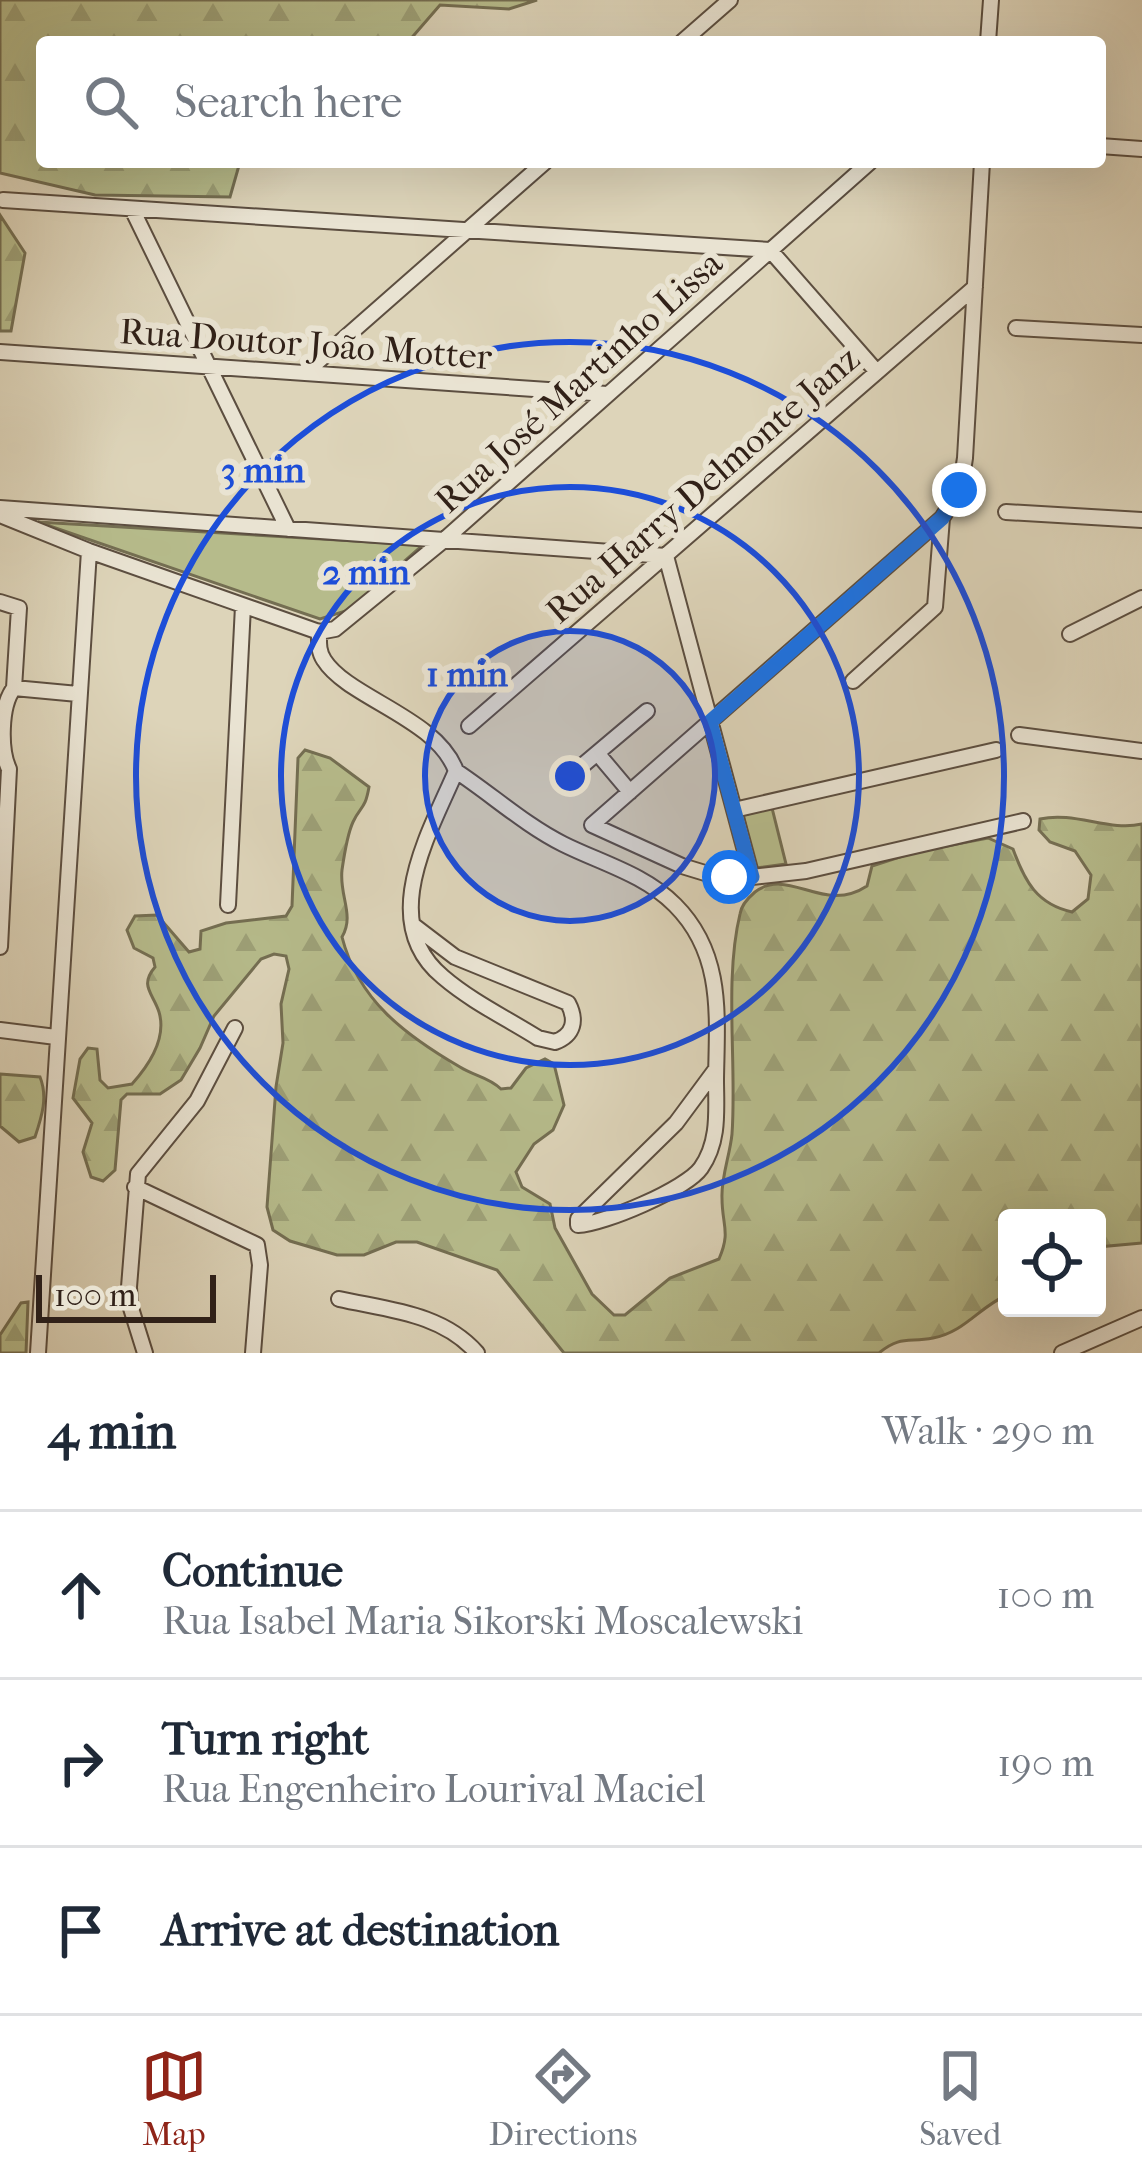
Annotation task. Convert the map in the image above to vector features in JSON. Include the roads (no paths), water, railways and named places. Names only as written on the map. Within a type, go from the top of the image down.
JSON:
[{"type":"street","points":[[689,36],[730,0]]},
{"type":"street","points":[[988,36],[991,0]]},
{"type":"street","points":[[1106,146],[1142,148]]},
{"type":"street","points":[[305,373],[538,168]]},
{"type":"street","name":"Rua José Martinho Lissa","points":[[319,632],[344,626],[863,168]]},
{"type":"street","points":[[982,168],[964,476],[955,501],[942,518],[592,825],[682,866],[752,877],[806,871],[1023,821]]},
{"type":"street","points":[[4,200],[770,250],[878,372]]},
{"type":"street","points":[[132,209],[288,529]]},
{"type":"street","name":"Rua Harry Delmonte Janz","points":[[469,725],[975,287]]},
{"type":"street","points":[[1016,328],[1142,334]]},
{"type":"street","name":"Rua Doutor João Motter","points":[[0,352],[607,394]]},
{"type":"street","points":[[0,512],[666,556],[752,877]]},
{"type":"street","points":[[0,512],[89,551],[319,632],[320,654],[326,664],[413,724],[450,757],[456,771],[554,839],[631,874],[676,906],[698,936],[712,968],[719,1013],[716,1129],[699,1171],[646,1202],[578,1226],[578,1219],[688,1109],[716,1070]]},
{"type":"street","points":[[1006,512],[1142,520]]},
{"type":"street","points":[[854,681],[935,607],[942,518]]},
{"type":"street","points":[[38,1353],[89,551]]},
{"type":"street","points":[[1070,634],[1142,598]]},
{"type":"street","points":[[0,602],[19,608],[14,688],[7,697],[2,757],[9,769],[0,947]]},
{"type":"street","points":[[228,905],[243,606]]},
{"type":"street","points":[[14,688],[78,694]]},
{"type":"street","points":[[570,776],[647,711]]},
{"type":"street","points":[[1019,735],[1142,752]]},
{"type":"street","points":[[734,810],[996,750]]},
{"type":"street","points":[[598,754],[630,792]]},
{"type":"street","points":[[413,925],[443,951],[568,1004],[574,1021],[571,1030],[563,1039],[545,1042],[430,966],[413,925],[410,902],[415,871],[456,771]]},
{"type":"street","points":[[145,1353],[128,1287],[135,1187],[144,1162],[197,1100],[235,1028]]},
{"type":"street","points":[[0,1030],[56,1037]]},
{"type":"street","points":[[135,1187],[256,1245],[260,1265],[253,1353]]},
{"type":"street","points":[[339,1299],[433,1320],[477,1353]]},
{"type":"street","points":[[1062,1353],[1142,1318]]}]
